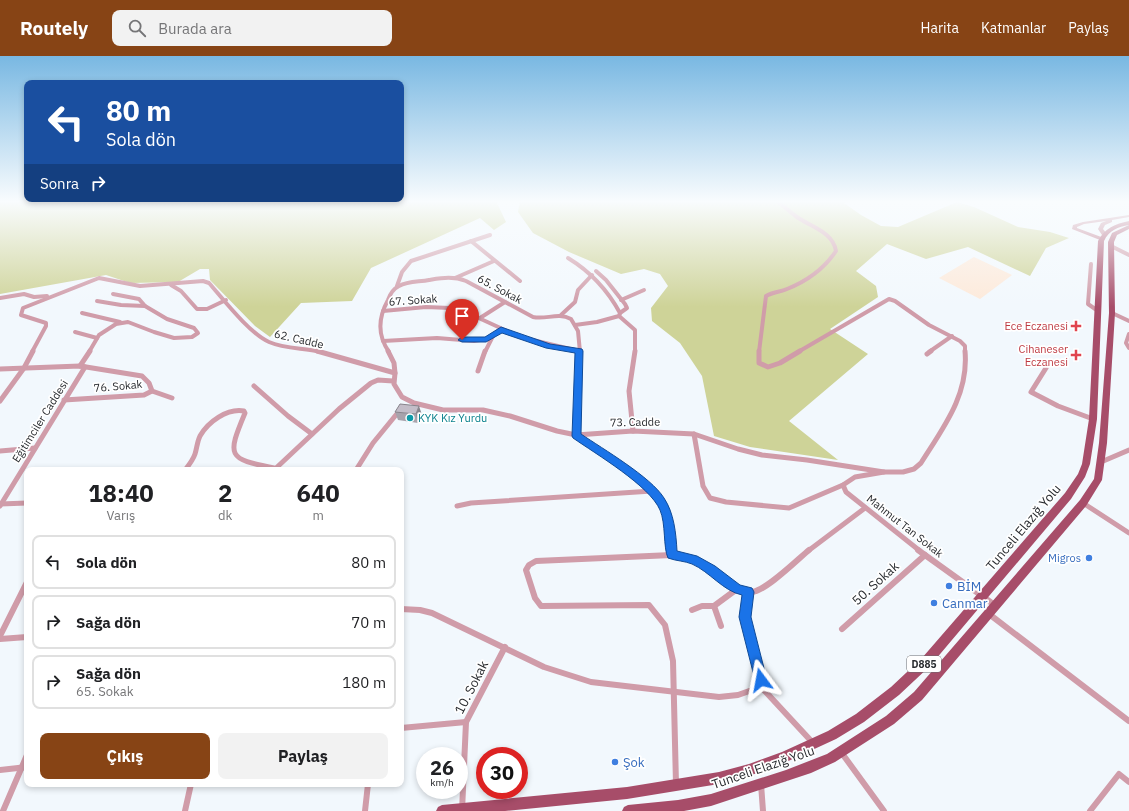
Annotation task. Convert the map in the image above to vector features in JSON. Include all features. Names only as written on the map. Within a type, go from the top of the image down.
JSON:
[{"type":"main road","points":[[1111,246],[1112,236]]},
{"type":"main road","name":"Tunceli Elazığ Yolu","points":[[442,811],[627,793],[750,770],[814,744],[860,718],[896,692],[926,662],[1074,487],[1086,464],[1093,419],[1103,237]]},
{"type":"main road","name":"Tunceli Elazığ Yolu","points":[[628,811],[678,806],[702,806],[811,767],[841,752],[890,720],[918,696],[993,610],[1083,503],[1098,480],[1101,462],[1112,313],[1111,246]]},
{"type":"street","points":[[486,236],[406,264],[397,286],[392,292],[383,311],[379,324],[379,332],[396,365],[394,381],[398,392],[408,401],[429,408],[443,410],[470,409],[510,416],[576,436],[624,467],[644,483],[660,500],[666,511],[672,555]]},
{"type":"street","points":[[828,236],[836,248],[829,260],[809,278],[793,287],[766,296],[758,358],[762,364],[768,367],[780,363],[887,300],[895,301],[929,325],[952,336],[965,346],[966,360],[963,383],[954,411],[921,463],[914,469],[904,472],[884,472],[807,460],[762,455],[738,449],[694,434],[703,486],[710,498],[726,502],[789,508],[855,477],[884,472]]},
{"type":"street","points":[[471,241],[520,281]]},
{"type":"street","points":[[1111,246],[1129,255]]},
{"type":"street","points":[[568,258],[592,275],[609,292],[620,314],[635,330],[636,348],[632,361],[628,394],[633,431]]},
{"type":"street","points":[[454,278],[494,261]]},
{"type":"street","points":[[1091,264],[1088,304],[1098,311]]},
{"type":"street","points":[[575,326],[591,324],[620,314],[627,308],[606,280],[596,271]]},
{"type":"street","points":[[576,436],[579,351],[575,326],[569,318],[561,315],[575,302],[578,290],[592,275]]},
{"type":"street","name":"62. Cadde","points":[[24,368],[46,323],[25,317],[21,314],[22,310],[56,294],[103,278],[135,286],[206,282],[226,300],[254,332],[268,342],[312,350],[395,373]]},
{"type":"street","name":"65. Sokak","points":[[397,286],[407,282],[454,278],[464,280],[535,318],[561,315]]},
{"type":"street","points":[[170,285],[181,291],[197,309],[207,309],[226,300]]},
{"type":"street","points":[[621,300],[644,290]]},
{"type":"street","points":[[0,298],[24,294],[37,297],[56,294]]},
{"type":"street","points":[[82,313],[121,322],[128,322],[177,339],[190,339],[198,333],[194,328],[167,319],[145,306],[139,299],[113,294]]},
{"type":"street","points":[[97,301],[121,305],[145,306]]},
{"type":"street","points":[[480,318],[505,302]]},
{"type":"street","name":"67. Sokak","points":[[383,311],[428,307],[448,307],[480,318],[501,330],[549,346],[579,351]]},
{"type":"street","points":[[1112,313],[1129,322]]},
{"type":"street","points":[[75,332],[96,338],[110,326],[121,322]]},
{"type":"street","points":[[383,341],[437,338],[474,341],[486,339],[501,330]]},
{"type":"street","points":[[1129,334],[1126,343],[1129,348]]},
{"type":"street","points":[[478,371],[493,336]]},
{"type":"street","points":[[927,354],[952,336]]},
{"type":"street","name":"Eğitimciler Caddesi","points":[[0,505],[64,400],[96,338]]},
{"type":"street","points":[[0,369],[82,367],[142,376],[149,384],[152,391]]},
{"type":"street","points":[[0,401],[24,368]]},
{"type":"street","points":[[1046,368],[1031,392],[1058,406],[1093,419]]},
{"type":"street","points":[[276,467],[338,409],[371,383],[378,380],[394,381]]},
{"type":"street","points":[[254,386],[288,416],[312,434]]},
{"type":"street","name":"76. Sokak","points":[[64,400],[144,395],[152,391],[172,398]]},
{"type":"street","points":[[358,467],[392,417],[408,401]]},
{"type":"street","points":[[187,467],[192,461],[198,439],[203,432],[224,414],[237,410],[244,411],[245,414],[233,446],[233,453],[235,456],[249,463],[266,467]]},
{"type":"street","name":"73. Cadde","points":[[576,436],[633,431],[694,434]]},
{"type":"street","points":[[0,451],[35,448]]},
{"type":"street","points":[[1101,462],[1129,450]]},
{"type":"street","name":"Mahmut Tan Sokak","points":[[842,484],[846,492],[865,508],[925,555],[982,596],[993,610],[1129,721]]},
{"type":"street","points":[[457,506],[471,503],[652,491]]},
{"type":"street","points":[[0,505],[24,503]]},
{"type":"street","points":[[1083,503],[1129,533]]},
{"type":"street","points":[[676,785],[673,661],[665,625],[649,605],[541,606],[535,598],[526,570],[529,565],[536,561],[672,555],[694,560],[711,570],[737,589],[748,592],[758,590],[770,584],[815,546],[865,508]]},
{"type":"street","name":"50. Sokak","points":[[842,629],[925,555]]},
{"type":"street","points":[[0,636],[24,588]]},
{"type":"street","points":[[692,610],[702,606],[714,606],[737,589]]},
{"type":"street","points":[[748,592],[745,617],[762,689],[814,744]]},
{"type":"street","points":[[714,606],[721,626]]},
{"type":"street","points":[[404,609],[420,610],[432,613],[544,667],[591,682],[719,697],[738,695],[755,689],[762,689]]},
{"type":"street","points":[[0,639],[24,637]]},
{"type":"street","name":"10. Sokak","points":[[462,810],[466,722],[505,647]]},
{"type":"street","points":[[404,728],[466,722]]},
{"type":"street","points":[[841,752],[884,811]]},
{"type":"street","points":[[0,770],[24,767]]},
{"type":"street","points":[[3,811],[24,767]]},
{"type":"street","points":[[1090,811],[1120,774],[1129,782]]},
{"type":"street","points":[[761,784],[763,811]]},
{"type":"street","points":[[185,811],[190,787]]},
{"type":"street","points":[[365,811],[368,787]]},
{"type":"shaded area","points":[[974,257],[1012,275],[980,299],[939,278]]},
{"type":"green space","points":[[0,236],[440,236],[371,268],[352,301],[301,303],[270,337],[255,326],[210,280],[209,269],[200,269],[178,282],[130,283],[106,275],[0,294]]},
{"type":"green space","points":[[539,236],[1063,236],[1069,238],[1046,248],[1030,276],[968,247],[926,259],[887,244],[856,271],[876,286],[878,297],[830,329],[868,354],[789,421],[838,460],[750,447],[714,436],[702,376],[680,343],[652,321],[651,308],[668,286],[660,274],[644,269],[621,274],[569,252]]},
{"type":"building","points":[[400,404],[419,406],[416,414],[395,412]]},
{"type":"place","name":"Ece Eczanesi","points":[[1076,326]]},
{"type":"place","name":"Cihaneser Eczanesi","points":[[1076,355]]},
{"type":"place","name":"KYK Kız Yurdu","points":[[410,418]]},
{"type":"place","name":"Migros","points":[[1089,558]]},
{"type":"place","name":"BİM","points":[[949,586]]},
{"type":"place","name":"Canmar","points":[[934,603]]},
{"type":"place","name":"Şok","points":[[615,762]]},
{"type":"route","points":[[462,340],[474,341],[486,339],[501,330],[549,346],[579,351],[576,436],[624,467],[644,483],[660,500],[666,511],[672,555],[694,560],[711,570],[737,589],[748,592],[745,617],[761,680]]}]
